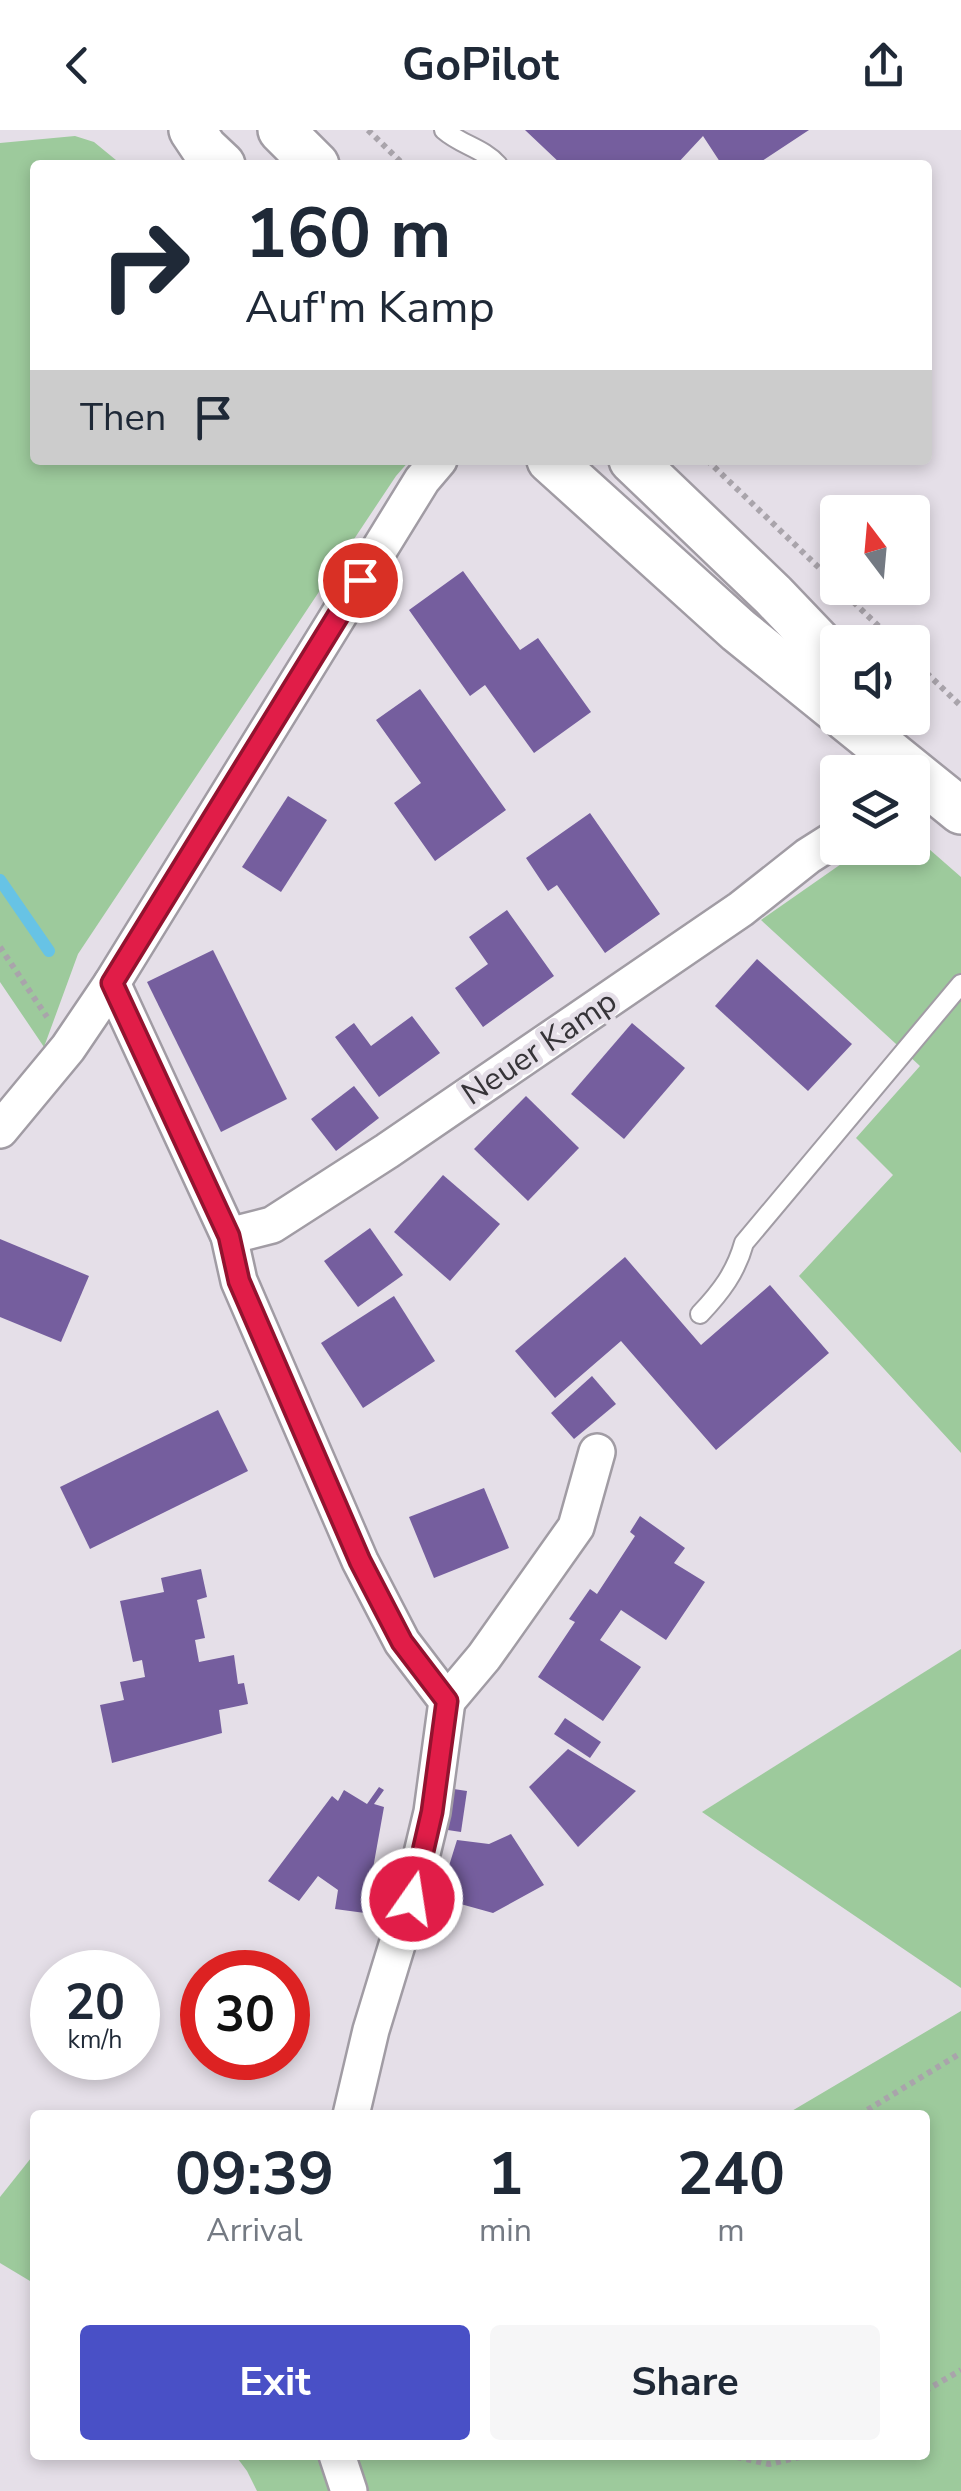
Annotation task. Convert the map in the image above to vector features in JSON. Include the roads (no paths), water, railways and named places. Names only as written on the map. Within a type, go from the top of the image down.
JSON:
[{"type":"street","points":[[0,1130],[68,1048],[112,983],[435,465]]},
{"type":"street","points":[[556,465],[738,630],[820,696]]},
{"type":"street","points":[[637,465],[820,644]]},
{"type":"street","points":[[867,735],[961,811]]},
{"type":"street","points":[[906,735],[961,792]]},
{"type":"street","name":"Neuer Kamp","points":[[229,1236],[272,1225],[387,1151],[741,909],[820,848]]},
{"type":"street","points":[[112,983],[229,1236],[239,1281],[360,1561],[402,1642],[447,1701]]},
{"type":"street","points":[[352,2110],[371,2030],[412,1899],[432,1812],[447,1701],[484,1657],[576,1527],[597,1452]]},
{"type":"street","points":[[339,2460],[349,2491]]},
{"type":"lane","points":[[444,130],[493,160]]},
{"type":"lane","points":[[700,1314],[724,1288],[744,1243],[961,984]]},
{"type":"waterway","points":[[0,880],[49,951]]}]
